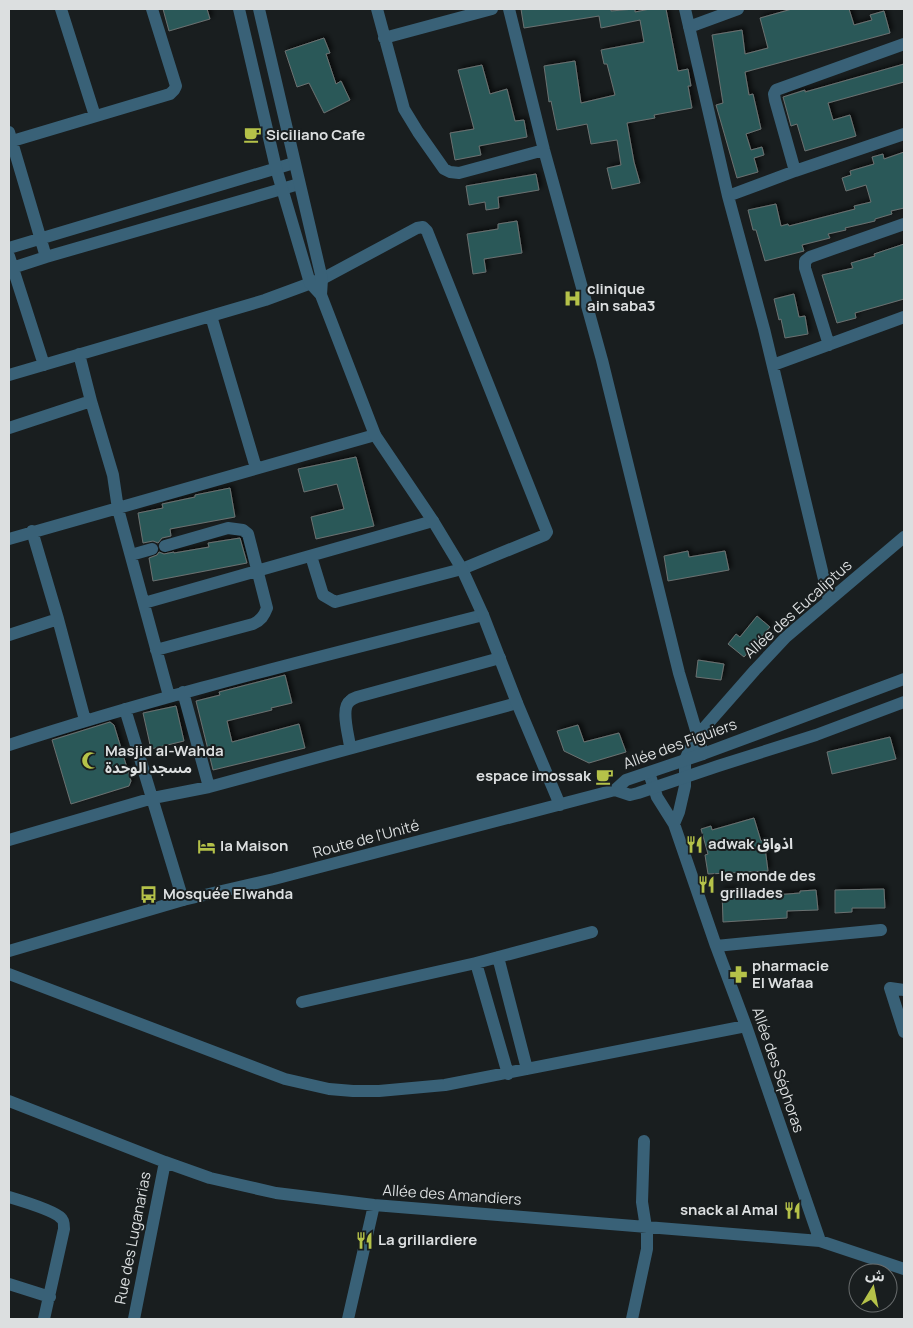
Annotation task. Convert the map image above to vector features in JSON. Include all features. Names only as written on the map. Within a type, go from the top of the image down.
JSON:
[{"type":"street","points":[[61,9],[95,116]]},
{"type":"street","points":[[46,257],[10,138],[170,94],[176,86],[152,9]]},
{"type":"street","points":[[239,9],[282,188],[375,435],[433,521],[462,569],[483,615],[517,703],[560,805]]},
{"type":"street","points":[[259,9],[299,184],[316,281]]},
{"type":"street","points":[[377,9],[404,109],[444,169],[459,173],[544,150]]},
{"type":"street","points":[[384,38],[492,9]]},
{"type":"street","points":[[509,9],[544,150],[602,360],[679,673],[703,754]]},
{"type":"street","points":[[685,9],[728,196],[772,365],[829,600]]},
{"type":"street","points":[[689,27],[738,9]]},
{"type":"street","points":[[795,171],[774,100],[776,90],[904,44]]},
{"type":"street","points":[[728,196],[904,134]]},
{"type":"street","points":[[9,248],[40,237],[294,163]]},
{"type":"street","points":[[44,365],[10,264],[46,257],[299,184]]},
{"type":"street","points":[[829,345],[804,268],[805,261],[810,257],[904,224]]},
{"type":"street","points":[[9,375],[265,300],[316,281],[417,228],[423,228],[427,231],[547,532],[545,535],[462,569],[335,602],[323,595],[311,556]]},
{"type":"street","points":[[211,316],[256,468]]},
{"type":"street","points":[[772,365],[904,317]]},
{"type":"street","points":[[79,354],[113,475],[118,509],[169,696]]},
{"type":"street","points":[[9,428],[91,402]]},
{"type":"street","points":[[9,539],[375,435]]},
{"type":"street","points":[[144,603],[433,521]]},
{"type":"street","points":[[156,650],[253,624],[265,615],[267,608],[248,534],[243,530],[228,528],[165,546]]},
{"type":"street","points":[[32,532],[85,720]]},
{"type":"street","name":"Allée des Eucaliptus","points":[[685,760],[697,736],[754,670],[786,637],[904,537]]},
{"type":"street","points":[[131,555],[152,549]]},
{"type":"street","points":[[9,745],[85,720],[183,692],[483,615]]},
{"type":"street","points":[[9,635],[58,619]]},
{"type":"street","points":[[350,748],[345,712],[345,706],[349,701],[357,697],[500,658]]},
{"type":"street","name":"Allée des Figuiers","points":[[904,679],[703,754],[626,780],[615,790],[630,795],[654,788],[816,735],[904,702]]},
{"type":"street","points":[[183,692],[209,787]]},
{"type":"street","points":[[9,840],[153,798],[209,787],[517,703]]},
{"type":"street","points":[[125,709],[183,900]]},
{"type":"street","points":[[674,824],[679,812],[686,776],[685,760]]},
{"type":"street","name":"Allée des Séphoras","points":[[649,773],[662,806],[674,824],[820,1241]]},
{"type":"street","name":"Route de l'Unité","points":[[9,951],[183,900],[274,880],[615,790]]},
{"type":"street","points":[[716,946],[880,930]]},
{"type":"street","points":[[302,1002],[476,963],[592,932]]},
{"type":"street","points":[[498,957],[527,1069]]},
{"type":"street","points":[[476,963],[508,1074]]},
{"type":"street","points":[[9,974],[285,1079],[329,1089],[379,1091],[445,1085],[746,1026]]},
{"type":"street","points":[[904,990],[890,988],[904,1032]]},
{"type":"street","name":"Allée des Amandiers","points":[[9,1101],[210,1178],[276,1193],[374,1205],[820,1241],[904,1269]]},
{"type":"street","points":[[632,1319],[647,1249],[641,1184],[644,1141]]},
{"type":"street","name":"Rue des Luganarias","points":[[134,1319],[165,1162]]},
{"type":"street","points":[[9,1196],[53,1213],[61,1217],[63,1222],[64,1229],[44,1319]]},
{"type":"street","points":[[348,1319],[374,1205]]},
{"type":"street","points":[[9,1284],[50,1297]]},
{"type":"building","points":[[163,9],[207,9],[210,19],[169,31]]},
{"type":"building","points":[[521,9],[611,9],[611,11],[635,9],[635,12],[650,9],[666,9],[678,71],[688,69],[691,86],[688,86],[692,108],[654,115],[655,118],[627,123],[640,183],[612,189],[607,168],[621,165],[617,140],[591,144],[587,124],[557,130],[551,101],[549,102],[544,66],[575,61],[581,103],[615,95],[607,64],[604,64],[601,50],[644,42],[640,20],[601,28],[599,16],[524,28]]},
{"type":"building","points":[[792,9],[849,9],[854,25],[872,20],[870,15],[884,11],[890,33],[745,72],[749,95],[753,94],[761,129],[746,134],[751,150],[762,147],[764,155],[754,158],[758,172],[737,178],[716,105],[723,103],[712,35],[742,30],[745,54],[768,48],[760,18]]},
{"type":"building","points":[[324,38],[330,53],[326,54],[336,84],[341,81],[350,100],[324,113],[309,83],[297,87],[285,51]]},
{"type":"building","points":[[904,64],[904,82],[828,103],[833,120],[850,115],[856,136],[805,151],[797,124],[791,126],[783,97]]},
{"type":"building","points":[[482,65],[490,94],[507,89],[515,121],[524,120],[527,137],[479,146],[481,155],[455,160],[450,133],[474,129],[458,70]]},
{"type":"building","points":[[904,152],[904,208],[891,211],[892,214],[875,219],[875,221],[828,234],[830,238],[802,245],[804,251],[765,261],[756,230],[753,230],[748,210],[776,204],[781,226],[788,224],[789,226],[855,209],[854,206],[871,202],[866,185],[846,191],[842,178],[851,175],[850,171],[874,164],[872,157],[883,154],[884,159]]},
{"type":"building","points":[[536,174],[539,190],[498,197],[499,208],[486,210],[485,202],[469,205],[466,186]]},
{"type":"building","points":[[517,221],[522,253],[484,259],[486,272],[473,274],[467,234],[498,229],[498,224]]},
{"type":"building","points":[[904,244],[904,299],[855,313],[856,318],[837,323],[822,275],[853,268],[851,263],[875,256],[874,254]]},
{"type":"building","points":[[794,294],[799,317],[805,316],[808,334],[785,338],[774,299]]},
{"type":"building","points":[[356,457],[374,526],[316,539],[311,517],[344,509],[337,484],[304,492],[298,469]]},
{"type":"building","points":[[230,488],[235,517],[170,529],[171,536],[162,538],[158,543],[153,541],[143,543],[138,513],[163,508],[162,504],[195,497],[195,495]]},
{"type":"building","points":[[240,538],[247,563],[153,581],[149,558],[157,555],[159,552],[164,554],[174,553],[209,547],[208,543]]},
{"type":"building","points":[[688,551],[689,557],[725,551],[729,570],[668,581],[664,556]]},
{"type":"building","points":[[757,616],[770,627],[744,657],[728,644],[736,634],[740,637]]},
{"type":"building","points":[[698,660],[724,664],[721,680],[696,677]]},
{"type":"building","points":[[285,675],[292,703],[227,721],[232,742],[299,724],[305,748],[213,770],[196,701],[220,695],[219,692]]},
{"type":"building","points":[[176,706],[184,741],[151,749],[143,713]]},
{"type":"building","name":"Masjid al-Wahda مسجد الوحدة","points":[[110,722],[114,725],[131,781],[129,786],[71,804],[52,740]]},
{"type":"building","points":[[578,725],[584,742],[619,733],[626,752],[589,763],[564,751],[557,731]]},
{"type":"building","points":[[890,737],[896,759],[832,774],[827,752]]},
{"type":"building","points":[[754,818],[761,841],[764,840],[768,871],[708,874],[705,855],[708,854],[701,829],[711,826],[712,830]]},
{"type":"building","points":[[884,889],[885,908],[852,908],[852,912],[835,913],[835,890]]},
{"type":"building","points":[[722,890],[736,890],[737,898],[816,890],[818,910],[787,911],[787,918],[723,922]]},
{"type":"place","name":"Siciliano Cafe","points":[[252,135]]},
{"type":"place","name":"clinique ain saba3","points":[[573,298]]},
{"type":"place","name":"Masjid al-Wahda مسجد الوحدة","points":[[91,760]]},
{"type":"place","name":"espace imossak","points":[[605,776]]},
{"type":"place","name":"adwak اذواق","points":[[694,844]]},
{"type":"place","name":"la Maison","points":[[206,846]]},
{"type":"place","name":"le monde des grillades","points":[[706,885]]},
{"type":"place","name":"Mosquée Elwahda","points":[[149,894]]},
{"type":"place","name":"pharmacie El Wafaa","points":[[738,975]]},
{"type":"place","name":"snack al Amal","points":[[792,1210]]},
{"type":"place","name":"La grillardiere","points":[[364,1240]]}]
